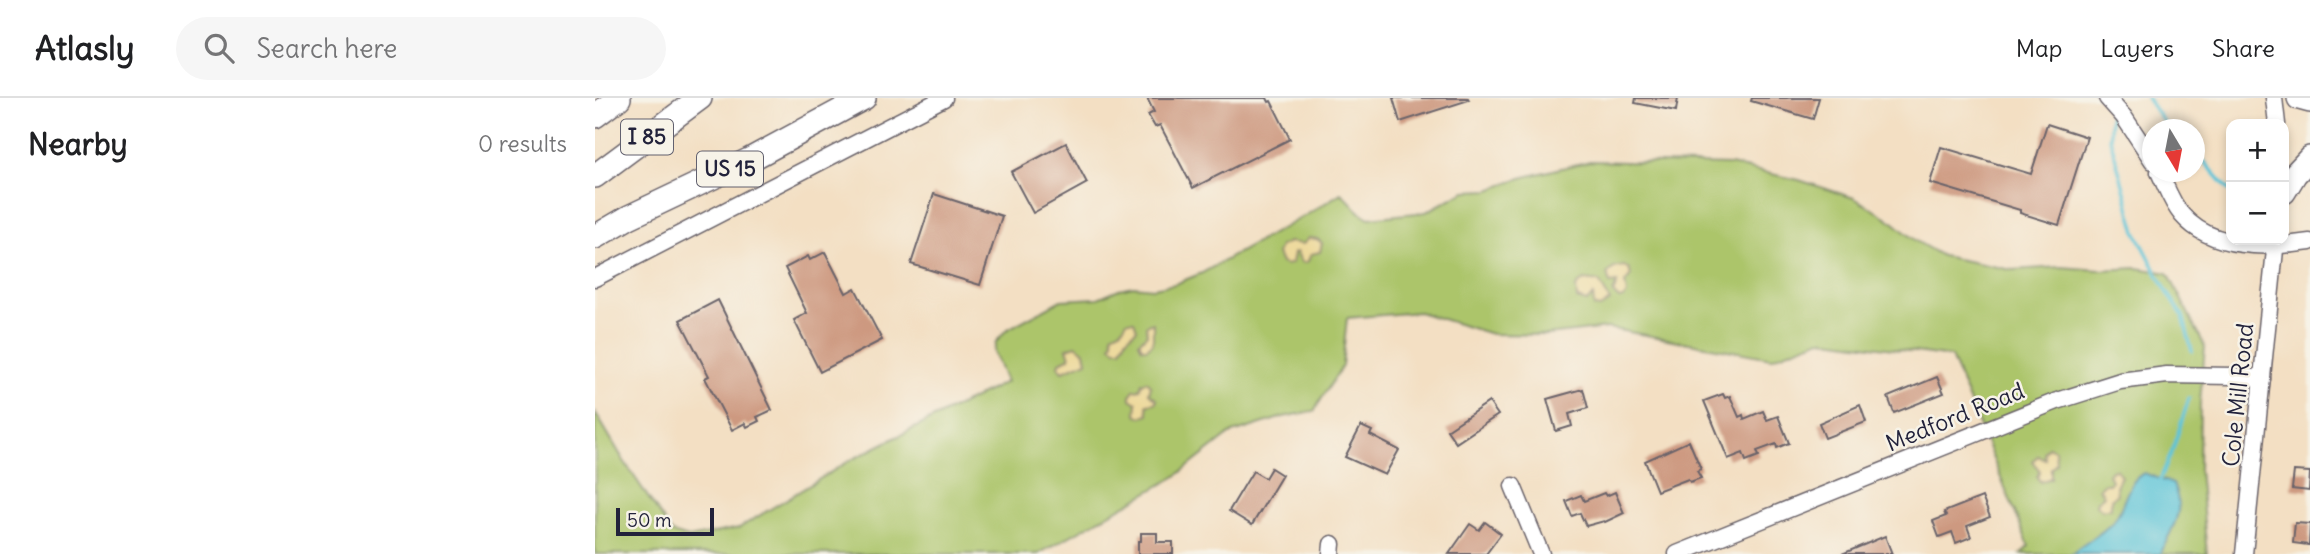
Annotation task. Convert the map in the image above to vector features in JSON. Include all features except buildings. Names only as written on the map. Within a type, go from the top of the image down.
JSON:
[{"type":"highway","name":"I 85","points":[[595,116],[619,98]]},
{"type":"highway","name":"I 85","points":[[595,176],[700,98]]},
{"type":"highway","name":"US 15","points":[[595,237],[629,217],[749,160],[864,98]]},
{"type":"highway","points":[[2298,98],[2310,101]]},
{"type":"highway","points":[[2289,184],[2310,158]]},
{"type":"street","points":[[595,278],[944,98]]},
{"type":"street","points":[[2107,98],[2124,117],[2142,144]]},
{"type":"street","points":[[2274,98],[2276,119]]},
{"type":"street","points":[[2163,182],[2178,209],[2203,233],[2226,241]]},
{"type":"street","points":[[2289,242],[2310,242]]},
{"type":"street","name":"Cole Mill Road","points":[[2244,554],[2276,245]]},
{"type":"street","name":"Medford Road","points":[[1677,554],[2057,401],[2109,384],[2183,374],[2262,379]]},
{"type":"street","points":[[1513,486],[1541,554]]},
{"type":"green space","points":[[1590,161],[1730,165],[1799,180],[1854,198],[1942,256],[2012,270],[2061,267],[2100,270],[2137,268],[2168,273],[2205,347],[2200,402],[2199,470],[2207,554],[2021,554],[2029,546],[1951,357],[1821,339],[1771,358],[1607,328],[1547,335],[1491,334],[1419,312],[1347,318],[1342,366],[1314,411],[1283,417],[1230,434],[1175,477],[1038,554],[595,554],[595,412],[672,533],[689,538],[739,528],[851,460],[1006,382],[994,352],[996,342],[1006,330],[1061,300],[1098,298],[1133,286],[1153,288],[1175,284],[1202,273],[1341,193],[1369,218],[1426,212],[1465,191],[1490,190],[1521,178]]},
{"type":"sand","points":[[1309,238],[1322,243],[1320,252],[1311,254],[1305,263],[1301,262],[1297,252],[1294,253],[1292,263],[1281,263],[1277,254],[1280,246],[1289,242],[1303,244]]},
{"type":"sand","points":[[1624,266],[1629,269],[1631,276],[1625,283],[1627,294],[1619,299],[1613,293],[1617,283],[1610,284],[1607,274],[1614,268]]},
{"type":"sand","points":[[1584,280],[1599,282],[1610,301],[1600,308],[1594,307],[1593,295],[1587,302],[1577,299],[1576,287]]},
{"type":"sand","points":[[1127,321],[1134,321],[1137,329],[1126,339],[1121,349],[1115,349],[1111,345],[1112,334],[1122,329]]},
{"type":"sand","points":[[1153,323],[1153,343],[1142,348],[1139,342],[1147,334],[1146,326]]},
{"type":"sand","points":[[1076,345],[1085,352],[1087,361],[1063,371],[1059,367],[1060,362],[1070,357],[1067,348]]},
{"type":"sand","points":[[1147,381],[1151,385],[1149,393],[1157,399],[1155,403],[1147,404],[1148,414],[1141,417],[1136,414],[1137,403],[1131,399],[1131,394]]},
{"type":"sand","points":[[2048,447],[2055,450],[2056,463],[2051,468],[2051,478],[2040,482],[2037,477],[2040,471],[2032,461],[2038,456],[2045,459],[2044,452]]},
{"type":"sand","points":[[2116,469],[2121,476],[2116,486],[2117,494],[2111,499],[2111,508],[2102,510],[2096,505],[2104,495],[2099,488],[2103,484],[2109,484],[2111,481],[2108,474]]},
{"type":"water","points":[[2144,473],[2173,484],[2177,495],[2176,521],[2161,554],[2072,554],[2112,523],[2129,489],[2137,477]]},
{"type":"waterway","points":[[2147,98],[2161,119]]},
{"type":"waterway","points":[[2110,111],[2110,138],[2136,232],[2166,290],[2183,316],[2192,351]]},
{"type":"waterway","points":[[2205,162],[2226,186]]},
{"type":"waterway","points":[[2160,480],[2189,398]]}]
